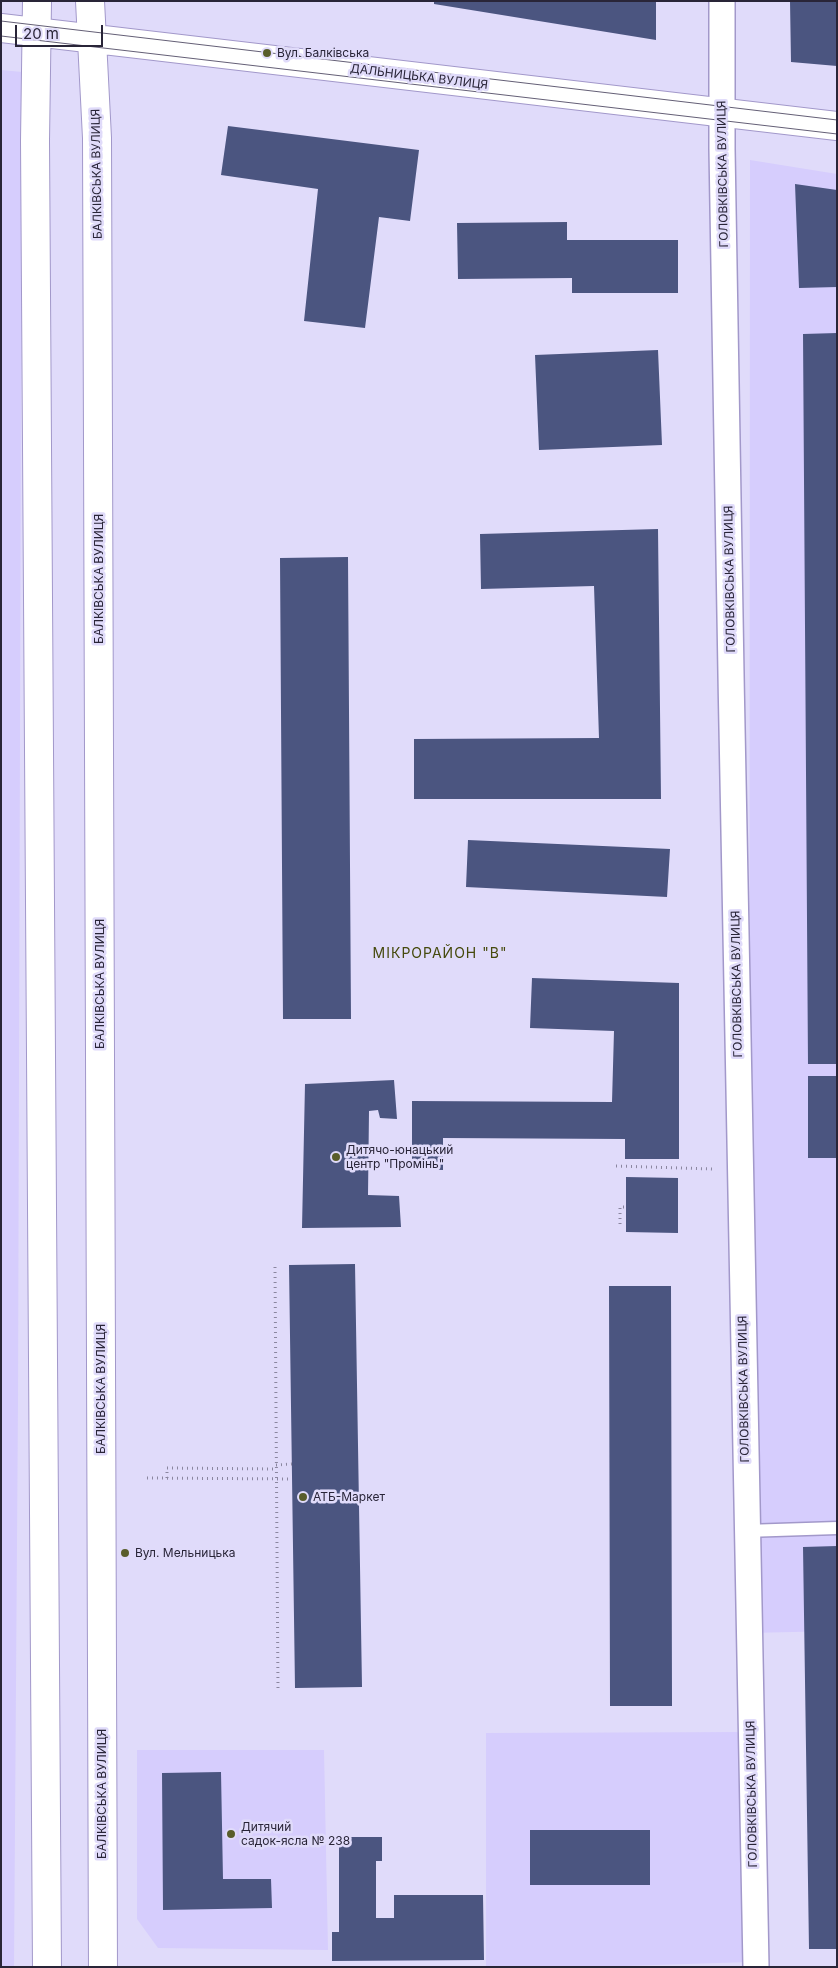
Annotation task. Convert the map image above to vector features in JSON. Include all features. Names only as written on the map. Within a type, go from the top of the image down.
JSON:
[{"type":"main road","points":[[37,1],[35,141],[47,1967]]},
{"type":"main road","name":"БАЛКІВСЬКА ВУЛИЦЯ","points":[[90,1],[97,148],[103,1967]]},
{"type":"main road","name":"ДАЛЬНИЦЬКА ВУЛИЦЯ","points":[[1,28],[837,126]]},
{"type":"street","name":"ГОЛОВКІВСЬКА ВУЛИЦЯ","points":[[722,1],[722,113],[746,1531],[756,1967]]},
{"type":"lane","points":[[746,1531],[837,1528]]},
{"type":"path","points":[[616,1166],[741,1169]]},
{"type":"path","points":[[620,1224],[620,1207],[626,1207]]},
{"type":"path","points":[[275,1267],[278,1690]]},
{"type":"path","points":[[167,1478],[167,1468],[276,1467],[292,1464]]},
{"type":"path","points":[[147,1478],[292,1479]]},
{"type":"shaded area","points":[[1,70],[22,72],[18,1401],[14,1967],[1,1967]]},
{"type":"shaded area","points":[[750,160],[837,174],[837,1631],[749,1633]]},
{"type":"shaded area","points":[[748,1732],[750,1962],[593,1967],[486,1967],[486,1733]]},
{"type":"shaded area","name":"Дитячий садок-ясла № 238","points":[[137,1750],[324,1750],[328,1950],[158,1948],[137,1919]]},
{"type":"building","points":[[434,1],[656,1],[656,40],[434,4]]},
{"type":"building","points":[[790,1],[837,1],[837,66],[791,62]]},
{"type":"building","points":[[228,126],[419,150],[410,221],[379,217],[365,328],[304,321],[318,189],[221,175]]},
{"type":"building","points":[[795,184],[837,190],[837,287],[799,288]]},
{"type":"building","points":[[567,222],[567,240],[678,240],[678,293],[572,293],[572,278],[458,279],[457,223]]},
{"type":"building","points":[[837,333],[837,1064],[808,1064],[803,334]]},
{"type":"building","points":[[658,350],[662,445],[539,450],[535,355]]},
{"type":"building","points":[[658,529],[661,799],[414,799],[414,739],[599,738],[594,586],[481,589],[480,534]]},
{"type":"building","points":[[348,557],[351,1019],[283,1019],[280,558]]},
{"type":"building","points":[[468,840],[670,849],[667,897],[466,887]]},
{"type":"building","points":[[532,978],[679,983],[679,1159],[625,1159],[625,1139],[443,1138],[443,1170],[412,1169],[412,1101],[612,1102],[614,1031],[530,1028]]},
{"type":"building","points":[[808,1076],[837,1076],[837,1158],[808,1158]]},
{"type":"building","name":"Дитячо-юнацький центр \"Промінь\"","points":[[394,1080],[397,1119],[380,1118],[378,1110],[369,1111],[368,1195],[399,1196],[401,1227],[302,1228],[305,1084]]},
{"type":"building","points":[[626,1177],[678,1178],[678,1233],[626,1232]]},
{"type":"building","points":[[355,1264],[362,1687],[295,1688],[289,1265]]},
{"type":"building","points":[[609,1286],[671,1286],[672,1706],[610,1706]]},
{"type":"building","points":[[837,1546],[837,1949],[809,1949],[803,1547]]},
{"type":"building","points":[[221,1772],[223,1879],[271,1879],[272,1908],[163,1910],[162,1773]]},
{"type":"building","points":[[530,1830],[650,1830],[650,1885],[530,1885]]},
{"type":"building","points":[[339,1837],[382,1837],[382,1861],[376,1861],[376,1918],[394,1918],[394,1895],[483,1895],[484,1960],[332,1961],[332,1932],[339,1932]]},
{"type":"tram line","points":[[1,21],[837,120]]},
{"type":"tram line","points":[[1,36],[837,134]]},
{"type":"place","name":"Вул. Балківська","points":[[267,53]]},
{"type":"place","name":"Дитячо-юнацький центр \"Промінь\"","points":[[336,1157]]},
{"type":"place","name":"АТБ-Маркет","points":[[303,1497]]},
{"type":"place","name":"Вул. Мельницька","points":[[125,1553]]},
{"type":"place","name":"Дитячий садок-ясла № 238","points":[[231,1834]]},
{"type":"district","name":"МІКРОРАЙОН \"В\"","points":[[440,954]]}]
